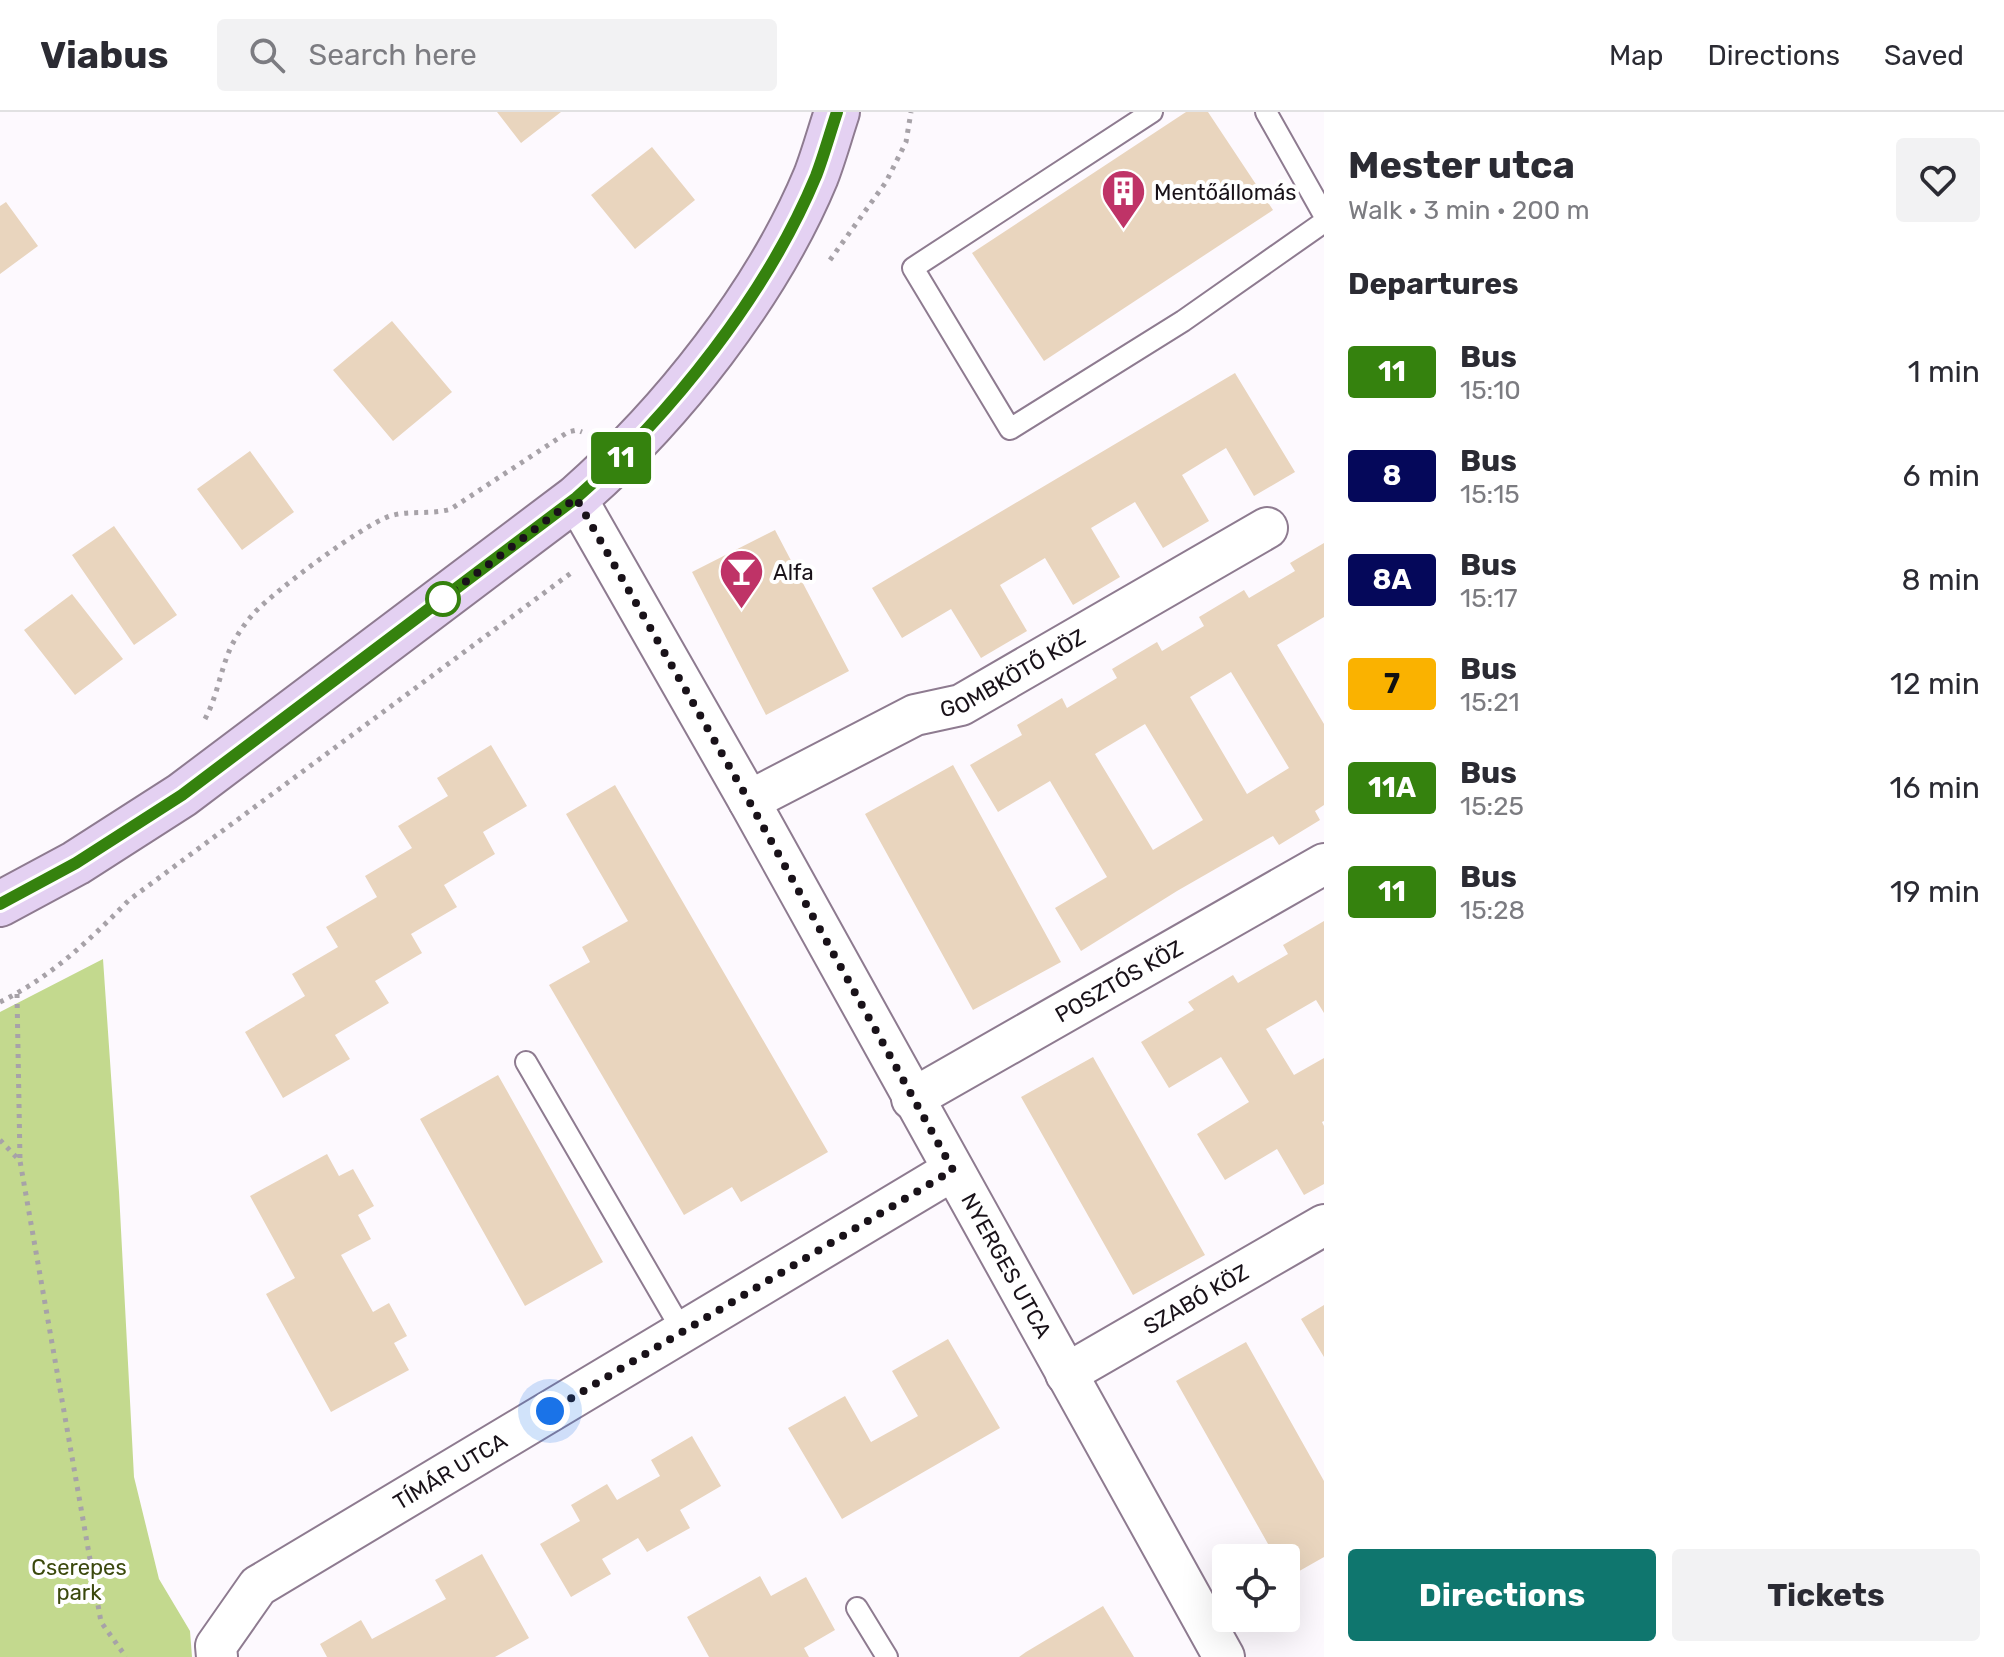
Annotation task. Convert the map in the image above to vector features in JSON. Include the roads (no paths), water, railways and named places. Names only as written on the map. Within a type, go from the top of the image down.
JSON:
[{"type":"street","points":[[0,904],[76,863],[182,795],[576,498],[618,461],[734,321],[766,272],[816,176],[837,112]]},
{"type":"street","name":"NYERGES UTCA","points":[[576,498],[749,801],[1224,1657]]},
{"type":"street","name":"GOMBKÖTŐ KÖZ","points":[[749,801],[915,715],[961,705],[1267,528]]},
{"type":"street","name":"POSZTÓS KÖZ","points":[[912,1099],[1324,864]]},
{"type":"street","name":"TÍMÁR UTCA","points":[[217,1652],[258,1586],[953,1170]]},
{"type":"street","name":"SZABÓ KÖZ","points":[[1066,1374],[1324,1225]]},
{"type":"lane","points":[[1152,112],[913,268],[1010,429],[1183,321],[1324,222]]},
{"type":"lane","points":[[1266,112],[1324,215]]},
{"type":"lane","points":[[526,1062],[683,1332]]},
{"type":"lane","points":[[857,1608],[887,1657]]},
{"type":"place","name":"Mentőállomás","points":[[1123,231]]},
{"type":"place","name":"Alfa","points":[[742,611]]},
{"type":"park label","name":"Cserepes park","points":[[79,1580]]}]
